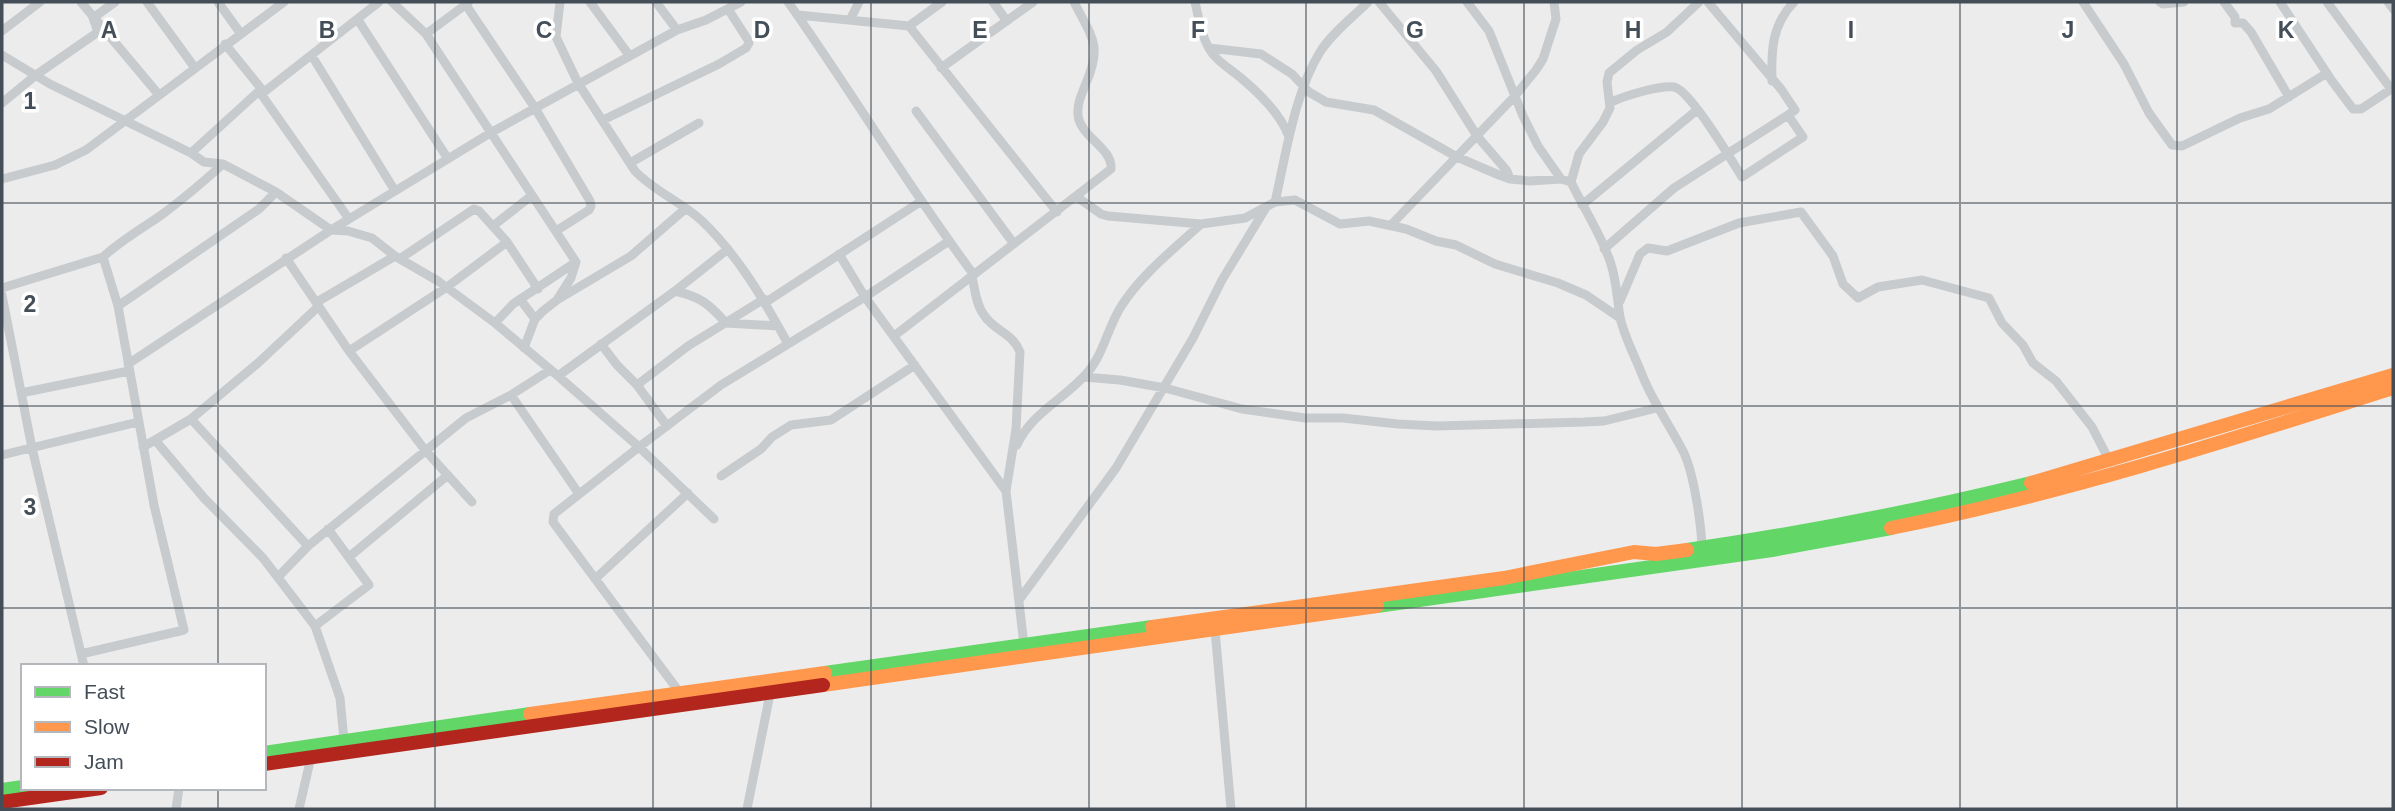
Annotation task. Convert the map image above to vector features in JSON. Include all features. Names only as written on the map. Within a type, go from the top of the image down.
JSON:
[{"type":"main road","points":[[266,764],[1024,645],[1504,578],[1634,552],[1656,554],[1761,539],[1920,510],[2110,462],[2393,375]]},
{"type":"main road","points":[[266,753],[680,693],[772,686],[1216,630],[1758,552],[1926,522],[2052,492],[2393,388]]},
{"type":"main road","points":[[2,790],[21,787]]},
{"type":"main road","points":[[2,802],[87,790]]},
{"type":"street","points":[[2,31],[40,2]]},
{"type":"street","points":[[81,2],[159,94]]},
{"type":"street","points":[[93,18],[115,2]]},
{"type":"street","points":[[147,2],[195,68]]},
{"type":"street","points":[[218,2],[241,34]]},
{"type":"street","points":[[2,179],[55,165],[86,150],[225,44],[285,2]]},
{"type":"street","points":[[191,153],[261,92],[312,56],[379,2]]},
{"type":"street","points":[[392,2],[426,34],[576,262]]},
{"type":"street","points":[[560,2],[556,37],[578,83],[630,163],[645,181],[699,218],[728,249],[765,301],[788,344]]},
{"type":"street","points":[[590,2],[629,55]]},
{"type":"street","points":[[656,2],[677,30]]},
{"type":"street","points":[[21,393],[129,368],[286,258],[492,132],[629,55],[741,2]]},
{"type":"street","points":[[789,2],[920,202],[973,276],[985,317],[1014,340],[1020,352],[1016,429],[1006,491],[1024,645]]},
{"type":"street","points":[[850,20],[859,2]]},
{"type":"street","points":[[798,15],[909,26],[943,2]]},
{"type":"street","points":[[993,2],[1007,21]]},
{"type":"street","points":[[941,68],[1033,2]]},
{"type":"street","points":[[894,336],[1076,197],[1112,166],[1079,122],[1079,101],[1096,49],[1074,2]]},
{"type":"street","points":[[1195,2],[1209,48],[1216,58],[1243,80],[1272,110],[1286,130],[1289,143]]},
{"type":"street","points":[[1019,600],[1116,468],[1165,388],[1222,280],[1271,203],[1304,86],[1322,48],[1368,2]]},
{"type":"street","points":[[1379,2],[1436,71],[1477,136],[1510,179]]},
{"type":"street","points":[[1467,2],[1492,37],[1514,97],[1538,146],[1561,179]]},
{"type":"street","points":[[1391,225],[1514,97],[1543,59],[1556,19],[1554,2]]},
{"type":"street","points":[[1699,2],[1667,32],[1637,50],[1609,73],[1607,82],[1611,102],[1603,122],[1580,153],[1571,182],[1610,261],[1620,301],[1620,317],[1657,408],[1684,454],[1695,495],[1702,547]]},
{"type":"street","points":[[1604,249],[1674,188],[1795,110],[1708,2]]},
{"type":"street","points":[[1772,80],[1772,43],[1775,30],[1786,10],[1794,2]]},
{"type":"street","points":[[2083,2],[2124,64],[2149,113],[2172,145],[2182,146],[2240,118],[2269,109],[2327,74]]},
{"type":"street","points":[[2160,2],[2184,2]]},
{"type":"street","points":[[2224,2],[2235,17],[2235,23],[2243,23],[2251,32],[2289,97]]},
{"type":"street","points":[[2280,2],[2327,74],[2356,110],[2392,88],[2327,2]]},
{"type":"street","points":[[2388,2],[2393,9]]},
{"type":"street","points":[[426,34],[468,3],[535,108],[591,206],[556,231]]},
{"type":"street","points":[[603,120],[719,64],[746,48],[748,40],[728,9]]},
{"type":"street","points":[[2,103],[36,75],[98,32],[93,18]]},
{"type":"street","points":[[358,20],[448,159]]},
{"type":"street","points":[[909,26],[1056,212]]},
{"type":"street","points":[[225,44],[349,219]]},
{"type":"street","points":[[1209,48],[1261,54],[1292,74],[1326,102],[1374,110],[1457,157],[1510,179],[1561,179],[1571,182]]},
{"type":"street","points":[[2,55],[204,162],[223,164],[276,192],[331,230],[348,231],[372,238],[495,323],[639,447],[715,519]]},
{"type":"street","points":[[312,56],[395,191]]},
{"type":"street","points":[[1611,102],[1630,95],[1676,88],[1682,91],[1742,177],[1803,137],[1788,115]]},
{"type":"street","points":[[1582,205],[1697,110]]},
{"type":"street","points":[[916,111],[1014,244]]},
{"type":"street","points":[[630,163],[699,123]]},
{"type":"street","points":[[2,288],[103,257],[189,194],[223,164]]},
{"type":"street","points":[[118,306],[259,209],[276,192]]},
{"type":"street","points":[[493,226],[531,196]]},
{"type":"street","points":[[1076,197],[1108,216],[1201,224],[1245,218],[1271,203],[1295,200],[1340,224],[1362,220],[1391,225],[1466,248],[1495,264],[1558,283],[1586,295],[1620,317]]},
{"type":"street","points":[[637,385],[688,346],[765,301],[920,202]]},
{"type":"street","points":[[143,447],[191,419],[258,363],[318,304],[474,209],[479,211],[507,242],[538,289]]},
{"type":"street","points":[[524,348],[535,319],[558,300],[631,256],[685,209]]},
{"type":"street","points":[[1620,301],[1640,254],[1648,248],[1667,251],[1739,223],[1801,212],[1833,257],[1843,284],[1858,298],[1878,287],[1922,280],[1989,298],[2001,323],[2023,345],[2033,363],[2056,381],[2092,426],[2110,462]]},
{"type":"street","points":[[1011,458],[1020,438],[1035,419],[1091,369],[1113,321],[1132,290],[1201,224]]},
{"type":"street","points":[[680,693],[553,522],[554,514],[721,385],[865,297],[949,241]]},
{"type":"street","points":[[349,351],[447,288],[507,242]]},
{"type":"street","points":[[558,376],[728,249]]},
{"type":"street","points":[[839,254],[865,297],[1006,491]]},
{"type":"street","points":[[81,654],[184,630],[154,505],[118,306],[103,257]]},
{"type":"street","points":[[286,258],[349,351],[425,450],[472,502]]},
{"type":"street","points":[[558,300],[571,278],[576,262]]},
{"type":"street","points":[[495,323],[520,299],[576,262]]},
{"type":"street","points":[[675,291],[706,302],[726,323],[778,326]]},
{"type":"street","points":[[2,295],[32,448],[84,664]]},
{"type":"street","points":[[520,299],[535,319]]},
{"type":"street","points":[[601,344],[637,385],[667,426]]},
{"type":"street","points":[[721,476],[791,425],[831,420],[915,365]]},
{"type":"street","points":[[278,577],[328,529],[466,418],[511,395],[550,370]]},
{"type":"street","points":[[1084,377],[1165,388],[1242,409],[1304,418],[1343,418],[1437,426],[1604,421],[1657,408]]},
{"type":"street","points":[[511,395],[579,494]]},
{"type":"street","points":[[191,419],[308,546]]},
{"type":"street","points":[[2,456],[138,422]]},
{"type":"street","points":[[155,440],[204,498],[278,577],[315,626],[340,698],[344,740]]},
{"type":"street","points":[[349,557],[448,475]]},
{"type":"street","points":[[595,579],[688,494]]},
{"type":"street","points":[[315,626],[369,585],[328,529]]},
{"type":"street","points":[[1216,630],[1231,809]]},
{"type":"street","points":[[747,809],[772,686]]},
{"type":"street","points":[[299,809],[310,757]]},
{"type":"street","points":[[176,809],[179,790]]},
{"type":"traffic: fast","points":[[1687,550],[1860,521],[2031,483]]},
{"type":"traffic: fast","points":[[1377,606],[1772,550],[1891,528]]},
{"type":"traffic: fast","points":[[825,673],[1152,627]]},
{"type":"traffic: fast","points":[[266,753],[530,714]]},
{"type":"traffic: fast","points":[[2,790],[21,787]]},
{"type":"traffic: slow","points":[[2031,483],[2393,375]]},
{"type":"traffic: slow","points":[[1891,528],[2081,483],[2393,388]]},
{"type":"traffic: slow","points":[[1152,627],[1504,578],[1634,552],[1656,554],[1687,550]]},
{"type":"traffic: slow","points":[[823,685],[1377,606]]},
{"type":"traffic: slow","points":[[530,714],[825,673]]},
{"type":"traffic: jam","points":[[266,764],[823,685]]},
{"type":"traffic: jam","points":[[2,802],[87,790]]}]
